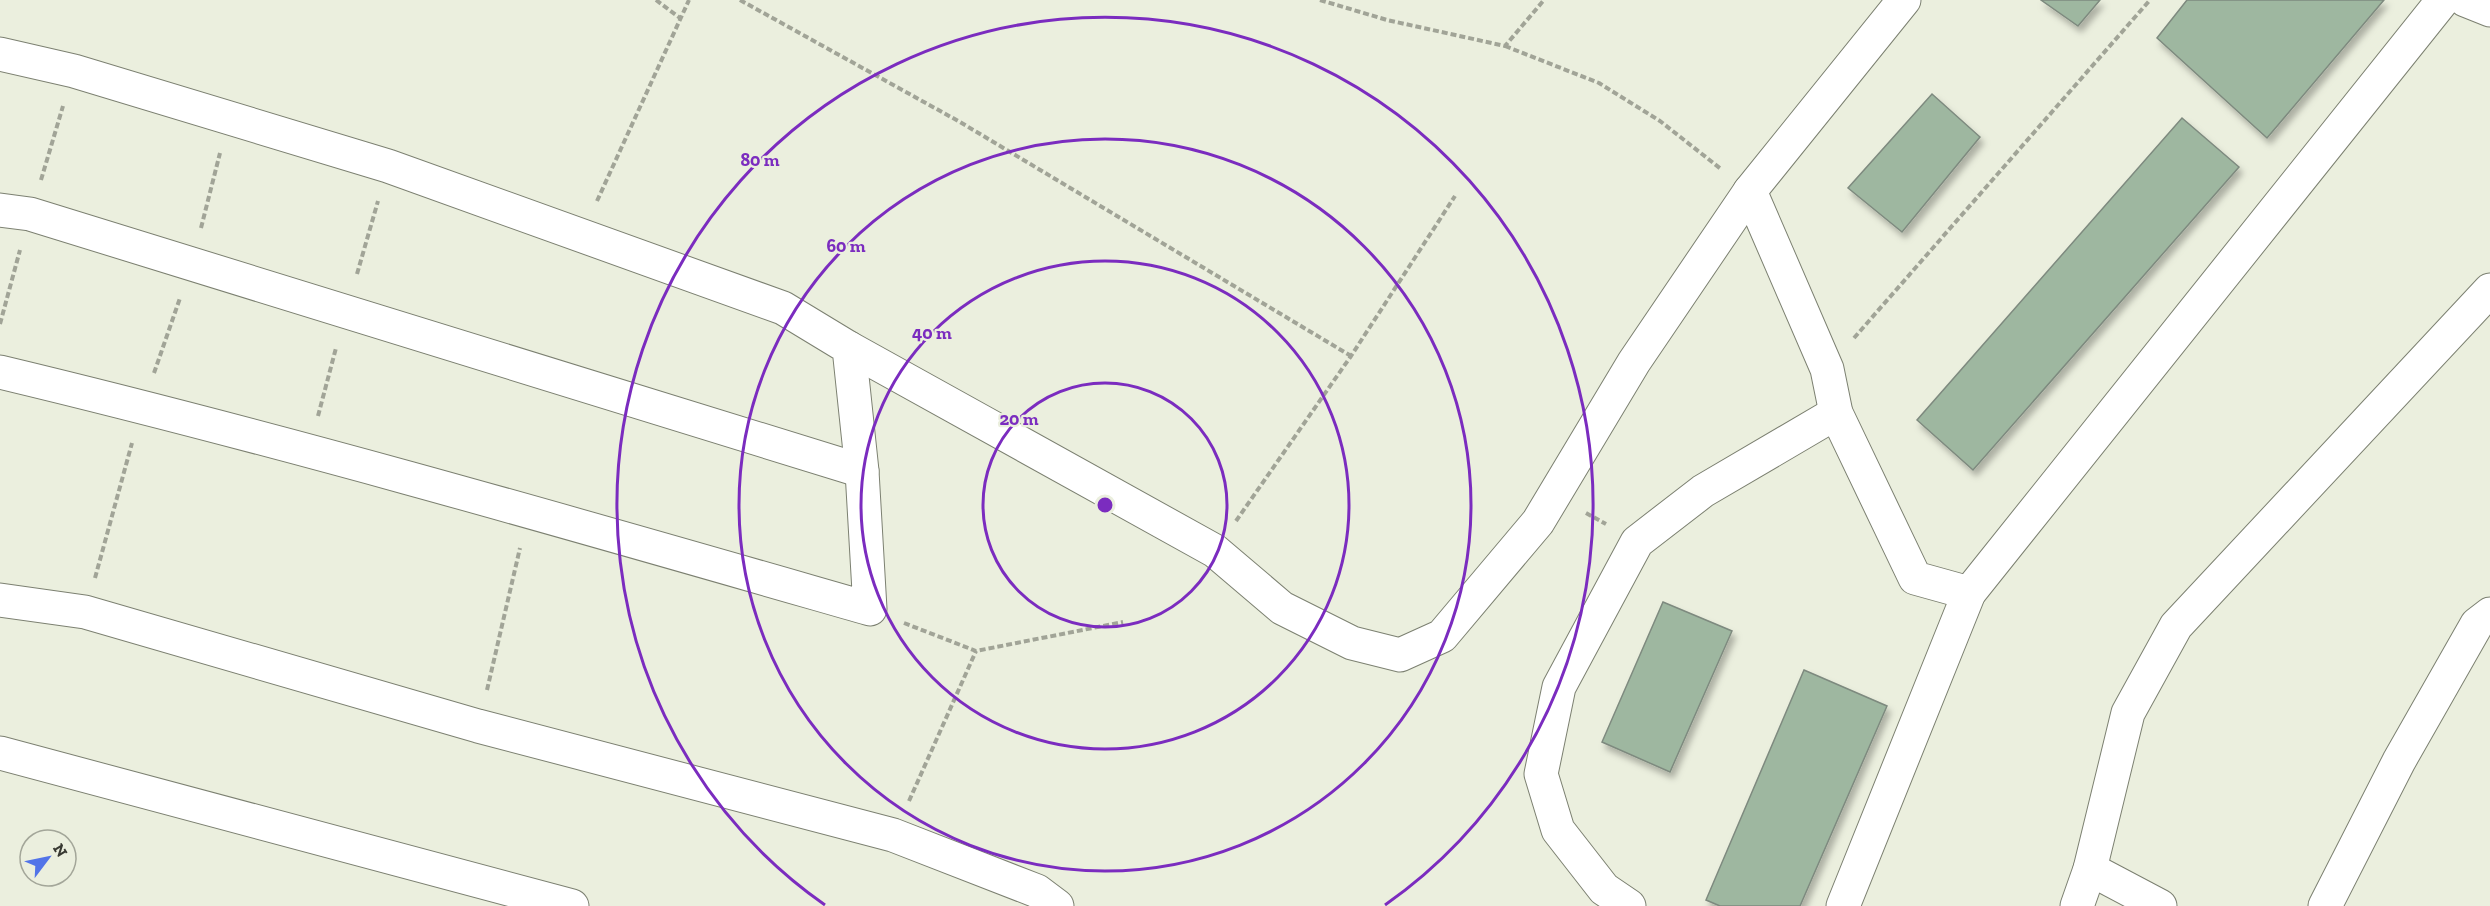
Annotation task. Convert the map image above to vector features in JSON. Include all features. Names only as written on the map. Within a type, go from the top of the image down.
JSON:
[{"type":"street","points":[[0,54],[74,71],[388,166],[583,234],[783,308],[849,348],[1215,551],[1282,608],[1352,643],[1400,655],[1442,636],[1538,522],[1634,362],[1750,191],[1904,0]]},
{"type":"street","points":[[1844,906],[1969,593],[2443,0]]},
{"type":"street","points":[[2465,0],[2490,10]]},
{"type":"street","points":[[1750,191],[1827,369],[1836,413],[1915,578],[1969,593]]},
{"type":"street","points":[[15,212],[192,264],[861,471]]},
{"type":"street","points":[[2077,906],[2090,869],[2128,713],[2176,626],[2490,290]]},
{"type":"street","points":[[0,372],[143,406],[529,511],[870,609],[861,471],[849,348]]},
{"type":"street","points":[[1629,906],[1604,889],[1558,830],[1541,774],[1559,687],[1638,542],[1703,490],[1836,413]]},
{"type":"street","points":[[0,600],[86,612],[478,726],[894,836],[1037,891],[1058,906]]},
{"type":"street","points":[[2325,906],[2399,761],[2486,625]]},
{"type":"street","points":[[0,753],[572,906]]},
{"type":"street","points":[[2090,869],[2160,906]]},
{"type":"path","points":[[656,0],[680,18]]},
{"type":"path","points":[[583,234],[689,0]]},
{"type":"path","points":[[740,0],[960,122],[1351,356]]},
{"type":"path","points":[[1320,0],[1387,20],[1505,46],[1599,82],[1660,121],[1750,191]]},
{"type":"path","points":[[1505,46],[1544,0]]},
{"type":"path","points":[[1827,369],[2150,0]]},
{"type":"path","points":[[0,324],[15,212],[74,71]]},
{"type":"path","points":[[86,612],[143,406],[192,264],[228,118]]},
{"type":"path","points":[[308,451],[388,166]]},
{"type":"path","points":[[1215,551],[1351,356],[1455,196]]},
{"type":"path","points":[[1554,494],[1638,542]]},
{"type":"path","points":[[478,726],[529,511]]},
{"type":"path","points":[[870,609],[976,651],[1123,621]]},
{"type":"path","points":[[894,836],[976,651]]},
{"type":"building","points":[[2041,0],[2100,0],[2078,26]]},
{"type":"building","points":[[2187,0],[2384,0],[2267,138],[2157,38]]},
{"type":"building","points":[[1932,94],[1980,137],[1902,232],[1848,188]]},
{"type":"building","points":[[2182,118],[2239,167],[1973,470],[1917,420]]},
{"type":"building","points":[[1663,602],[1732,631],[1670,772],[1602,742]]},
{"type":"building","points":[[1804,670],[1887,706],[1800,906],[1720,906],[1706,900]]}]
